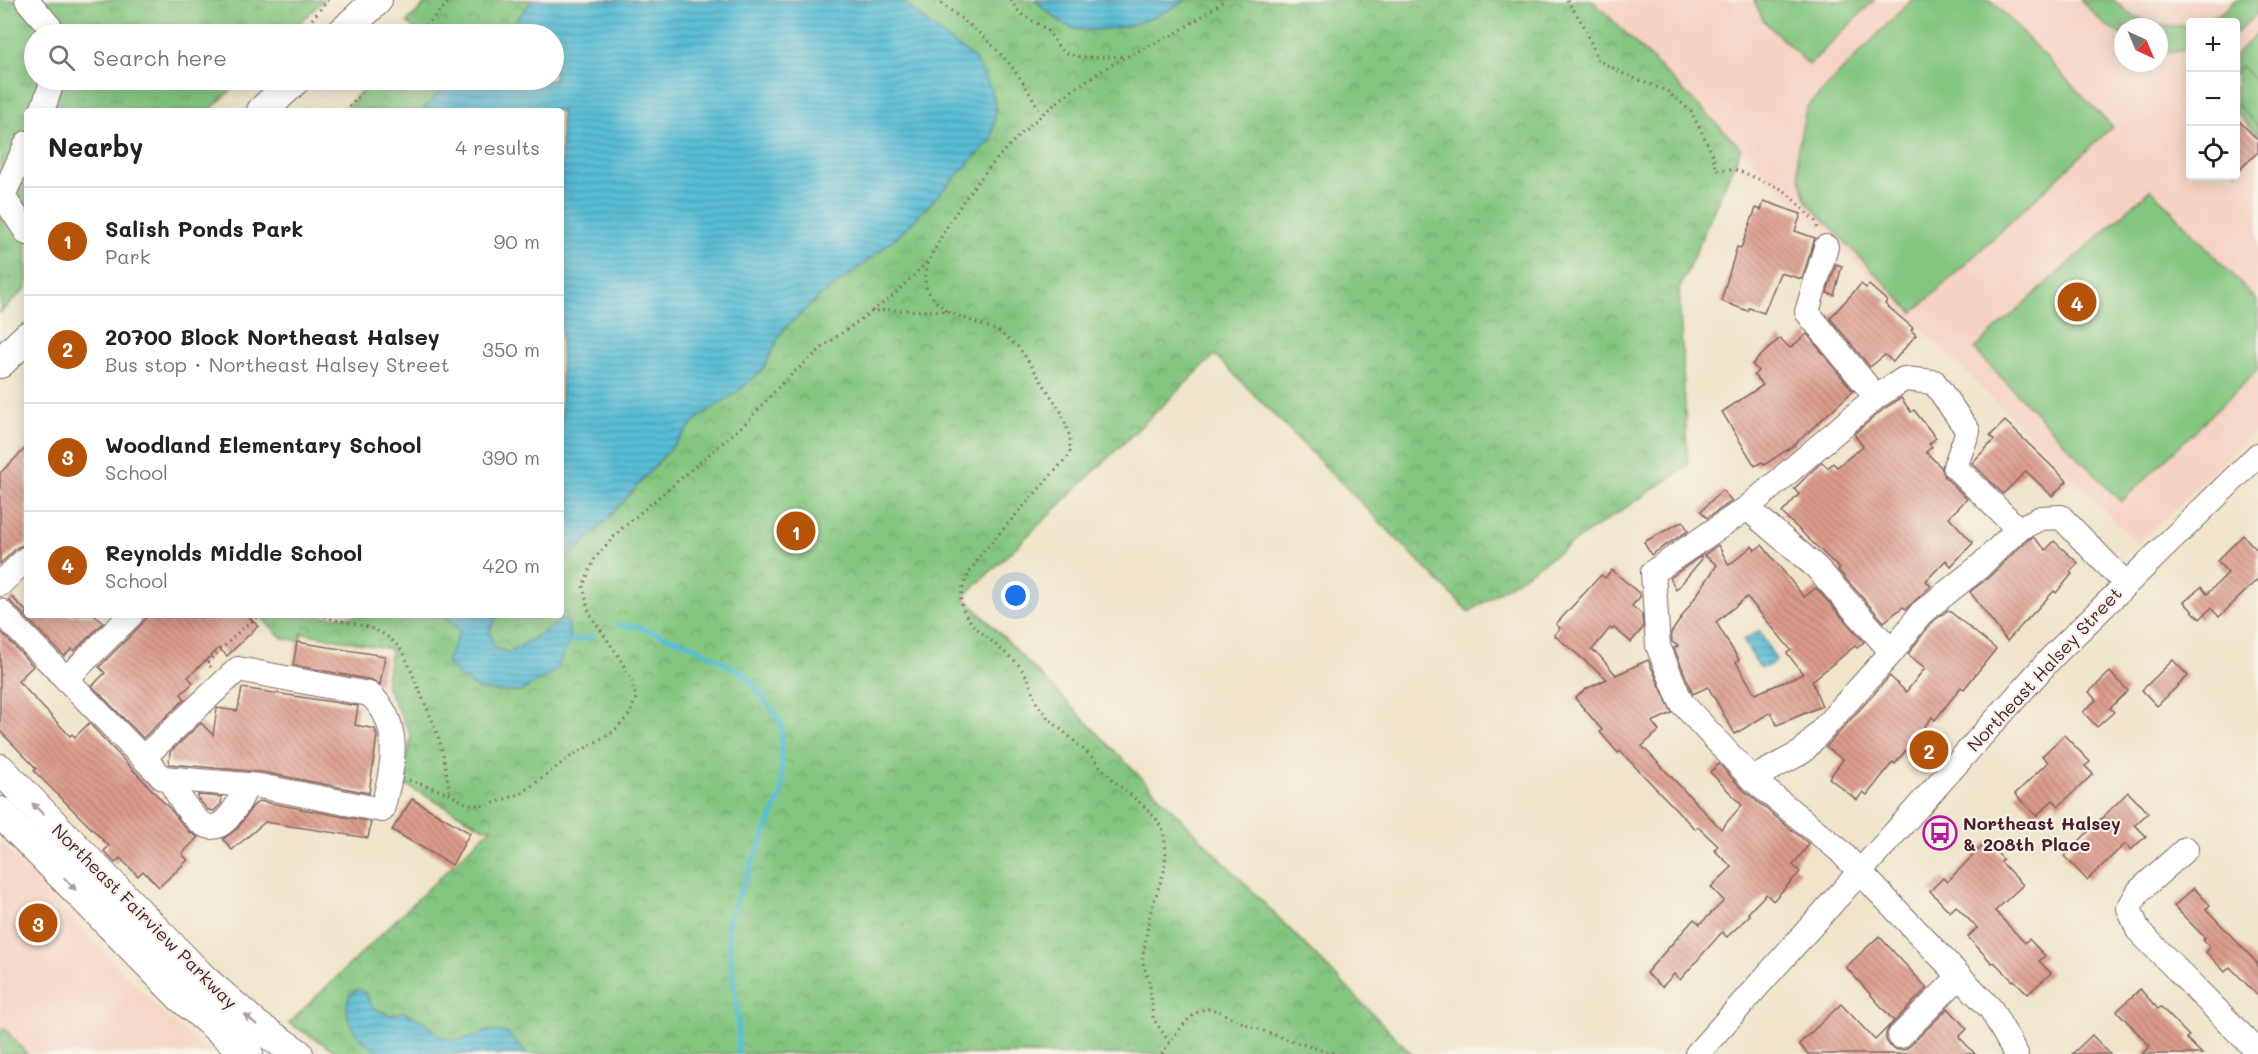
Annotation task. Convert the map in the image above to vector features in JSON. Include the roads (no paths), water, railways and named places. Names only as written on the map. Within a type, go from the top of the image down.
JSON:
[{"type":"main road","points":[[352,24],[377,0]]},
{"type":"main road","points":[[265,108],[284,90]]},
{"type":"main road","points":[[0,363],[24,340]]},
{"type":"main road","name":"Northeast Fairview Parkway","points":[[0,769],[203,979],[257,1026],[298,1054]]},
{"type":"main road","name":"Northeast Fairview Parkway","points":[[0,812],[181,997],[248,1054]]},
{"type":"street","points":[[27,0],[47,24]]},
{"type":"street","points":[[43,108],[50,90]]},
{"type":"street","points":[[24,150],[3,196],[24,228]]},
{"type":"street","points":[[1826,247],[1807,312],[1876,397]]},
{"type":"street","points":[[2016,1054],[1991,1009],[1839,850],[1752,780],[1681,702],[1658,646],[1653,572],[1748,508],[1876,397],[1904,379],[1934,382],[1968,431],[1955,466],[2019,529]]},
{"type":"street","name":"Northeast Halsey Street","points":[[1697,1054],[2052,657],[2258,455]]},
{"type":"street","points":[[1748,508],[1816,567],[1893,652]]},
{"type":"street","points":[[1752,780],[1802,752],[1893,652],[1921,613],[1979,567],[2019,529],[2041,518],[2061,517],[2125,583]]},
{"type":"street","points":[[0,584],[24,561]]},
{"type":"street","points":[[0,611],[66,678],[143,758],[163,778],[247,785],[382,810],[392,774],[394,742],[380,703],[369,694],[238,669],[143,758]]},
{"type":"street","points":[[66,678],[128,618]]},
{"type":"street","points":[[169,779],[193,816],[203,825],[216,827],[236,810],[247,785]]},
{"type":"street","points":[[2186,849],[2139,891],[2129,908],[2138,930],[2258,1052]]},
{"type":"street","points":[[1900,1036],[1959,976]]},
{"type":"water","points":[[533,0],[900,0],[974,58],[992,91],[996,110],[992,139],[904,231],[818,298],[782,331],[763,369],[740,390],[697,419],[604,523],[564,562],[564,108],[425,108],[442,90],[564,90],[564,24],[513,24]]},
{"type":"water","points":[[1035,0],[1187,0],[1131,25],[1086,30],[1074,29],[1062,23]]},
{"type":"water","points":[[445,618],[496,618],[489,631],[495,648],[509,653],[552,627],[560,619],[568,621],[570,642],[555,671],[520,692],[479,690],[459,676],[446,662],[460,631]]},
{"type":"water","points":[[1759,631],[1776,660],[1760,668],[1743,640]]},
{"type":"water","points":[[359,989],[365,993],[373,1008],[390,1015],[404,1012],[423,1021],[442,1038],[455,1041],[491,1031],[507,1033],[527,1054],[382,1054],[357,1035],[350,1023],[348,1001]]},
{"type":"waterway","points":[[619,625],[638,627],[691,645],[745,674],[781,722],[782,793],[727,923],[738,1022],[738,1054]]},
{"type":"waterway","points":[[570,642],[593,636]]},
{"type":"place","name":"Reynolds Middle School","points":[[2077,302]]},
{"type":"place","name":"Salish Ponds Park","points":[[796,531]]},
{"type":"place","name":"20700 Block Northeast Halsey","points":[[1929,750]]},
{"type":"place","name":"Northeast Halsey & 208th Place","points":[[1940,833]]},
{"type":"place","name":"Woodland Elementary School","points":[[38,923]]}]
